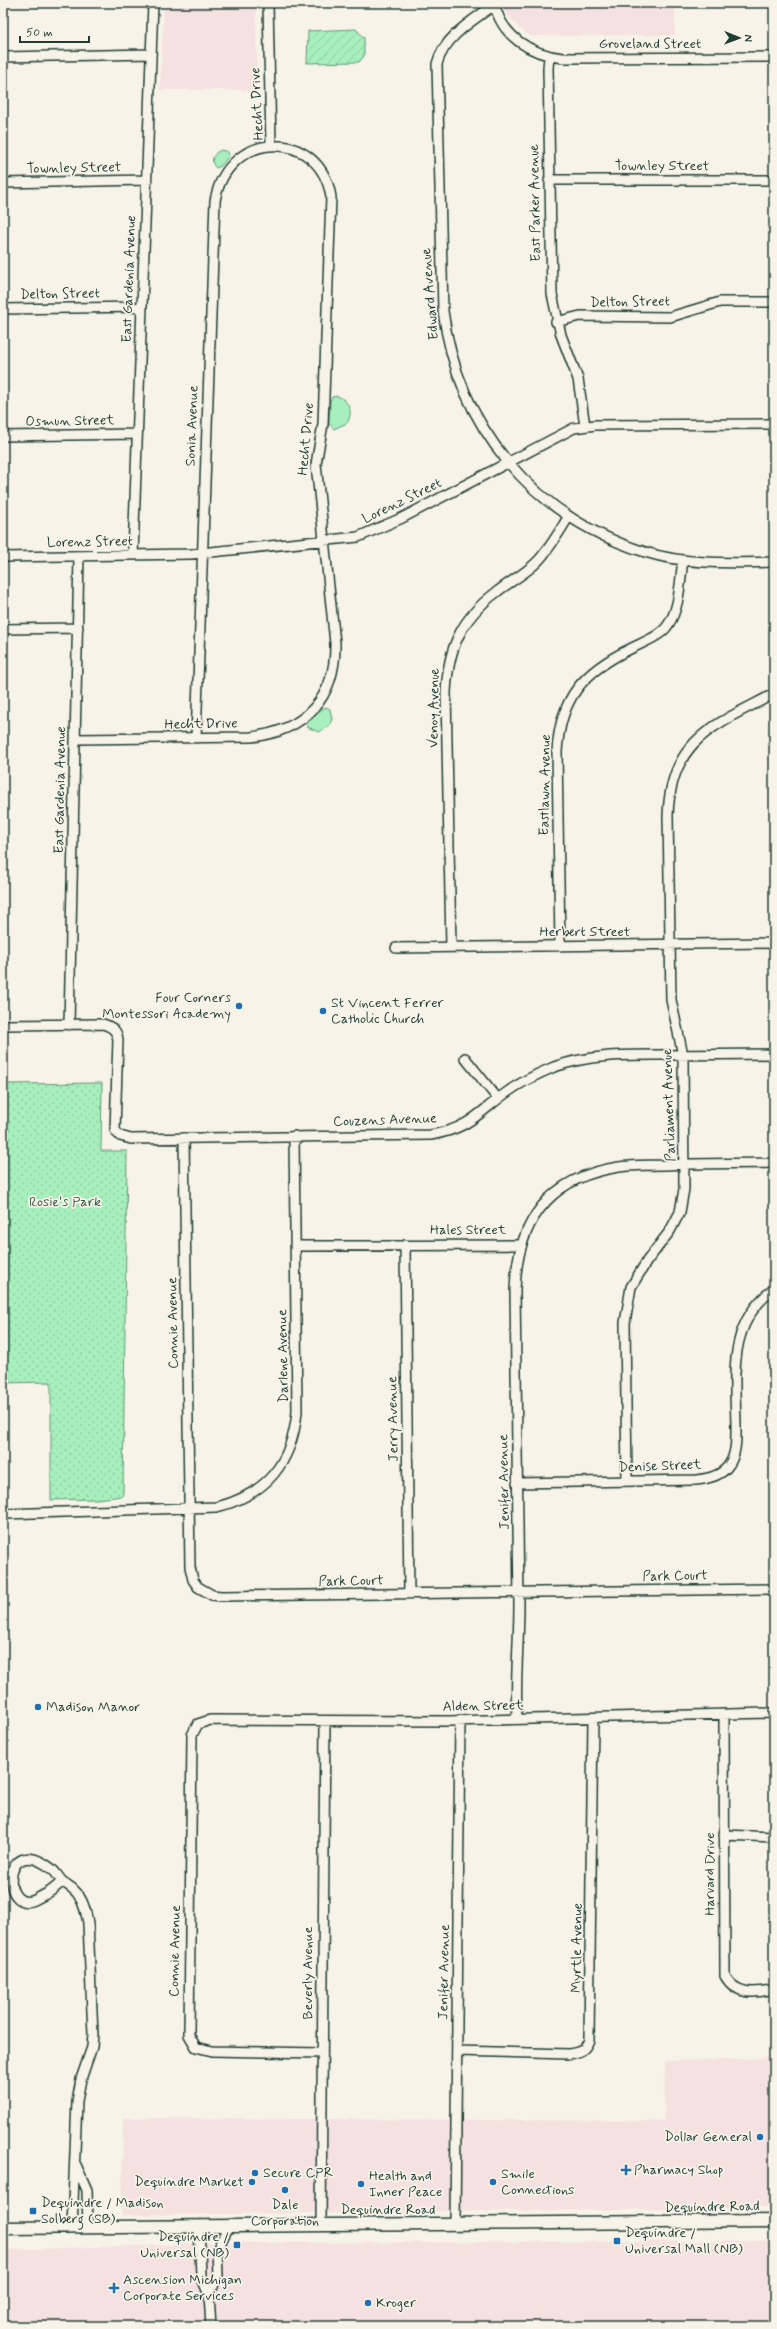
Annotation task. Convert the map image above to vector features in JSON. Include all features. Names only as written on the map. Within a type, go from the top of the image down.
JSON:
[{"type":"main road","name":"Dequindre Road","points":[[3,2228],[774,2221]]},
{"type":"street","name":"East Gardenia Avenue","points":[[133,555],[153,3]]},
{"type":"street","name":"Hecht Drive","points":[[75,739],[251,737],[275,733],[301,720],[322,698],[332,677],[335,656],[316,464],[323,424],[331,197],[326,178],[307,156],[294,150],[271,145],[268,3]]},
{"type":"street","points":[[494,4],[503,26],[512,37],[534,51],[549,57]]},
{"type":"street","name":"Edward Avenue","points":[[494,4],[446,42],[440,52],[437,64],[441,285],[445,331],[457,376],[475,415],[507,462],[541,495],[569,516],[601,534],[645,552],[683,560],[774,562]]},
{"type":"street","points":[[3,56],[151,54]]},
{"type":"street","name":"Groveland Street","points":[[549,57],[774,57]]},
{"type":"street","name":"East Parker Avenue","points":[[549,57],[550,275],[556,322],[578,379],[584,426]]},
{"type":"street","name":"Sonia Avenue","points":[[196,738],[216,195],[221,178],[233,162],[241,155],[257,148],[271,145]]},
{"type":"street","name":"Townley Street","points":[[3,183],[146,180]]},
{"type":"street","name":"Townley Street","points":[[549,180],[774,180]]},
{"type":"street","name":"Delton Street","points":[[556,322],[580,316],[670,317],[720,302],[774,302]]},
{"type":"street","name":"Delton Street","points":[[3,309],[142,307]]},
{"type":"street","name":"Lorenz Street","points":[[3,557],[202,553],[324,541],[370,534],[566,431],[584,426],[774,424]]},
{"type":"street","name":"Osmun Street","points":[[3,436],[137,434]]},
{"type":"street","name":"Venoy Avenue","points":[[450,947],[446,693],[448,662],[452,647],[472,614],[497,592],[537,562],[569,516]]},
{"type":"street","name":"East Gardenia Avenue","points":[[69,1025],[79,556]]},
{"type":"street","name":"Eastlawn Avenue","points":[[560,946],[557,752],[561,721],[570,699],[589,674],[603,663],[655,636],[668,625],[676,604],[683,560]]},
{"type":"street","points":[[3,629],[78,628]]},
{"type":"street","name":"Parliament Avenue","points":[[628,1481],[625,1323],[627,1305],[632,1287],[638,1274],[670,1231],[680,1212],[684,1189],[683,1055],[671,1000],[668,816],[670,790],[674,772],[687,750],[704,733],[774,694]]},
{"type":"street","name":"Herbert Street","points":[[396,948],[774,944]]},
{"type":"street","name":"Couzens Avenue","points":[[69,1025],[103,1024],[115,1030],[118,1040],[115,1130],[120,1136],[131,1140],[294,1136],[431,1135],[446,1132],[472,1122],[498,1099],[536,1075],[573,1062],[613,1056],[774,1054]]},
{"type":"street","points":[[3,1025],[69,1025]]},
{"type":"street","points":[[465,1058],[498,1099]]},
{"type":"street","name":"Darlene Avenue","points":[[189,1509],[217,1507],[248,1496],[257,1490],[277,1471],[289,1450],[294,1433],[297,1412],[294,1136]]},
{"type":"street","name":"Connie Avenue","points":[[184,1138],[189,1509]]},
{"type":"street","name":"Hales Street","points":[[296,1246],[520,1245],[531,1222],[542,1206],[552,1196],[577,1179],[621,1167],[685,1164],[774,1163]]},
{"type":"street","name":"Jerry Avenue","points":[[405,1245],[409,1594]]},
{"type":"street","name":"Jenifer Avenue","points":[[517,1719],[516,1671],[519,1639],[519,1592],[515,1290],[520,1245]]},
{"type":"street","name":"Denise Street","points":[[518,1483],[706,1479],[722,1472],[728,1466],[735,1445],[736,1358],[740,1334],[752,1309],[774,1289]]},
{"type":"street","points":[[3,1514],[189,1509]]},
{"type":"street","name":"Park Court","points":[[189,1509],[191,1576],[198,1587],[207,1593],[216,1596],[774,1589]]},
{"type":"street","name":"Alden Street","points":[[194,1727],[202,1722],[210,1720],[460,1720],[774,1713]]},
{"type":"street","name":"Harvard Drive","points":[[724,1715],[725,1976],[730,1985],[736,1990],[758,1992],[774,1989]]},
{"type":"street","name":"Myrtle Avenue","points":[[457,2052],[570,2054],[579,2052],[586,2048],[589,2040],[593,1718]]},
{"type":"street","name":"Jenifer Avenue","points":[[455,2224],[460,1720]]},
{"type":"street","name":"Beverly Avenue","points":[[321,2225],[325,1721]]},
{"type":"street","name":"Connie Avenue","points":[[194,1727],[192,1735],[189,2009],[189,2035],[191,2041],[196,2047],[212,2051],[322,2052]]},
{"type":"street","points":[[724,1835],[774,1837]]},
{"type":"street","points":[[62,1881],[58,1886],[34,1900],[25,1901],[18,1899],[8,1892],[4,1884],[4,1878],[6,1871],[11,1864],[16,1861],[29,1860],[47,1866],[62,1881],[76,1891],[81,1899],[88,1923],[93,2034],[92,2047],[78,2090],[72,2228]]},
{"type":"street","points":[[75,2162],[86,2190],[88,2228]]},
{"type":"street","points":[[198,2226],[201,2276],[210,2295],[211,2326]]},
{"type":"street","points":[[210,2295],[218,2276],[218,2250],[229,2226]]},
{"type":"shaded area","points":[[164,3],[256,3],[257,90],[160,90]]},
{"type":"shaded area","points":[[481,3],[675,3],[675,35],[530,36],[518,27],[501,7]]},
{"type":"shaded area","points":[[774,2058],[774,2208],[122,2215],[123,2118],[664,2121],[665,2061]]},
{"type":"shaded area","points":[[774,2241],[774,2326],[3,2326],[3,2250],[224,2243]]},
{"type":"green space","points":[[356,29],[364,38],[364,56],[359,62],[307,63],[308,31]]},
{"type":"green space","points":[[221,150],[228,152],[229,156],[221,166],[216,168],[212,160],[214,155]]},
{"type":"green space","points":[[337,396],[345,400],[349,407],[350,415],[347,423],[334,429],[329,424],[330,401],[332,397]]},
{"type":"green space","points":[[326,707],[330,709],[332,719],[329,726],[319,732],[307,727],[307,723]]},
{"type":"green space","name":"Rosie's Park","points":[[102,1083],[101,1151],[127,1151],[123,1496],[97,1499],[51,1500],[51,1382],[3,1383],[3,1084]]},
{"type":"place","name":"Four Corners Montessori Academy","points":[[239,1006]]},
{"type":"place","name":"St Vincent Ferrer Catholic Church","points":[[323,1011]]},
{"type":"place","name":"Madison Manor","points":[[38,1707]]},
{"type":"place","name":"Dollar General","points":[[760,2137]]},
{"type":"place","name":"Pharmacy Shop","points":[[626,2170]]},
{"type":"place","name":"Secure CPR","points":[[255,2173]]},
{"type":"place","name":"Dequindre Market","points":[[252,2182]]},
{"type":"place","name":"Smile Connections","points":[[493,2182]]},
{"type":"place","name":"Health and Inner Peace","points":[[361,2184]]},
{"type":"place","name":"Dale Corporation","points":[[285,2190]]},
{"type":"place","name":"Dequindre / Madison Solberg (SB)","points":[[33,2211]]},
{"type":"place","name":"Dequindre / Universal Mall (NB)","points":[[617,2241]]},
{"type":"place","name":"Dequindre / Universal (NB)","points":[[237,2245]]},
{"type":"place","name":"Ascension Michigan Corporate Services","points":[[114,2288]]},
{"type":"place","name":"Kroger","points":[[368,2303]]}]
